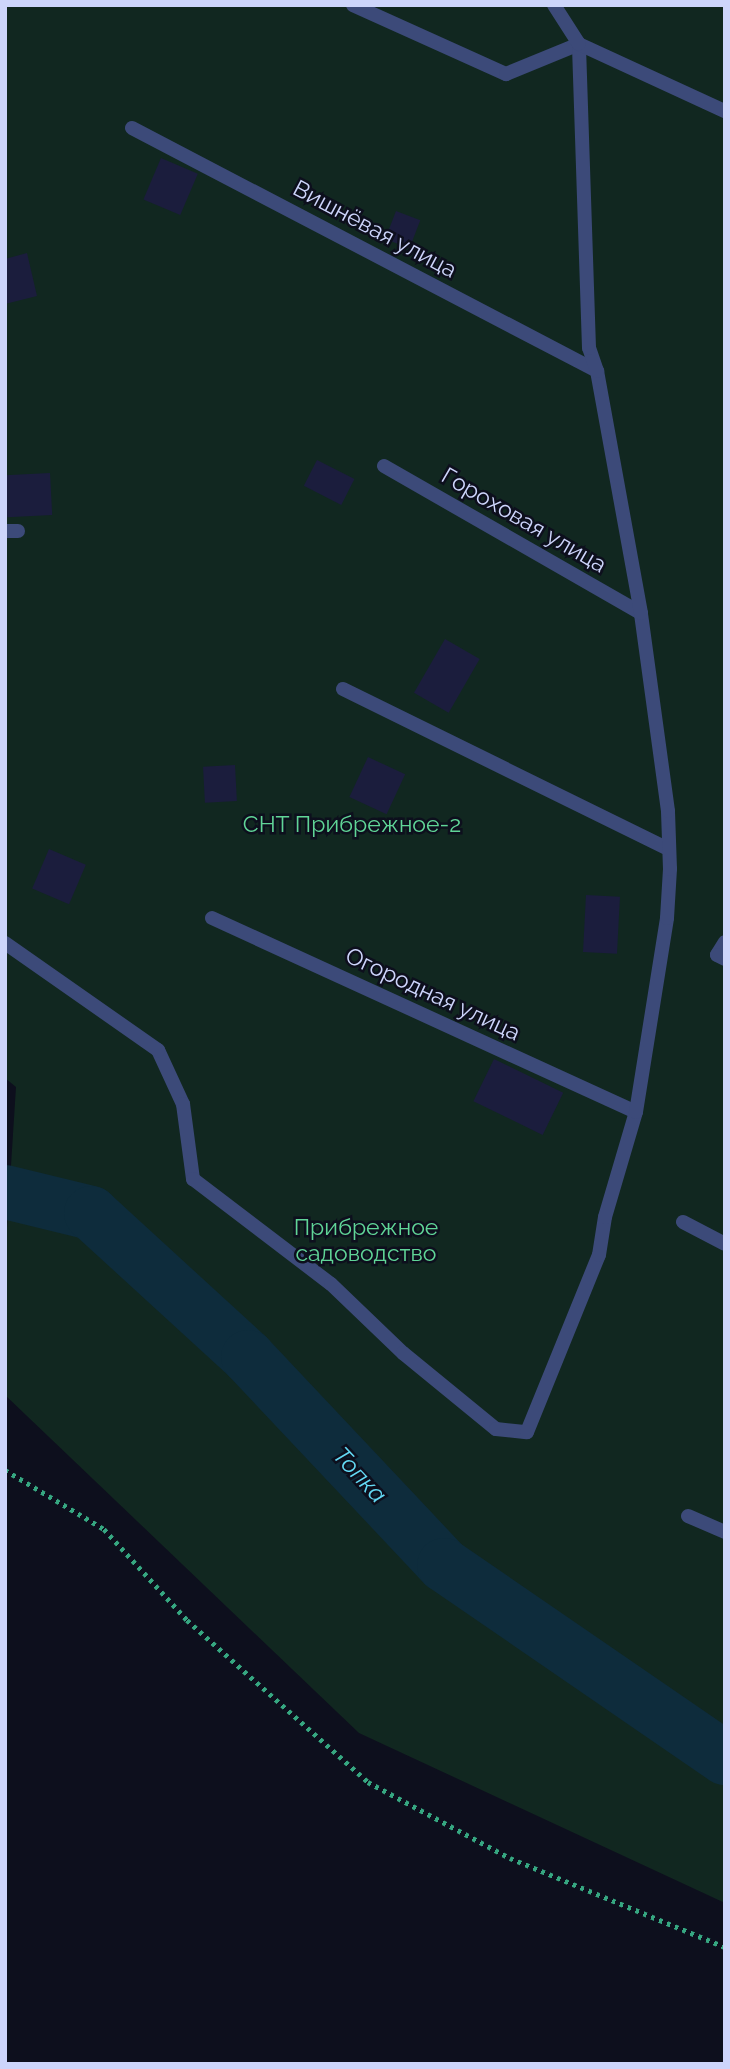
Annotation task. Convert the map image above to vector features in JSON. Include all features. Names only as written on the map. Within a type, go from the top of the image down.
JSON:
[{"type":"street","points":[[353,5],[506,74],[579,44],[725,111]]},
{"type":"street","points":[[5,943],[158,1050],[183,1104],[193,1179],[331,1284],[403,1353],[496,1429],[527,1433],[599,1255],[605,1217],[636,1112],[667,918],[670,869],[668,811],[641,613],[597,371],[589,348],[579,44],[554,5]]},
{"type":"street","name":"Вишнёвая улица","points":[[132,128],[597,371]]},
{"type":"street","name":"Гороховая улица","points":[[384,466],[641,613]]},
{"type":"street","points":[[343,689],[668,849]]},
{"type":"street","name":"Огородная улица","points":[[212,918],[636,1112]]},
{"type":"street","points":[[725,942],[718,955],[725,959]]},
{"type":"street","points":[[683,1223],[725,1244]]},
{"type":"street","points":[[688,1516],[725,1532]]},
{"type":"path","points":[[5,1470],[104,1529],[187,1620],[368,1782],[510,1858],[725,1947]]},
{"type":"green space","name":"Прибрежное садоводство","points":[[5,5],[725,5],[725,1903],[359,1733],[5,1395],[5,1259],[16,1087],[5,1078]]},
{"type":"building","points":[[161,158],[198,174],[180,215],[143,199]]},
{"type":"building","points":[[396,211],[420,220],[410,248],[385,239]]},
{"type":"building","points":[[27,253],[37,296],[5,304],[5,259]]},
{"type":"building","points":[[317,460],[354,479],[341,505],[304,486]]},
{"type":"building","points":[[50,473],[52,515],[7,517],[5,475]]},
{"type":"building","points":[[445,639],[480,659],[449,713],[414,693]]},
{"type":"building","points":[[368,757],[405,774],[387,814],[349,797]]},
{"type":"building","points":[[235,765],[237,801],[205,803],[203,767]]},
{"type":"building","points":[[49,849],[86,865],[69,904],[32,889]]},
{"type":"building","points":[[586,895],[620,897],[617,954],[583,952]]},
{"type":"building","points":[[494,1059],[563,1093],[543,1135],[473,1101]]},
{"type":"waterway","name":"Топка","points":[[5,1192],[91,1213],[248,1357],[444,1565],[725,1758]]},
{"type":"park label","name":"СНТ Прибрежное-2","points":[[352,824]]}]
